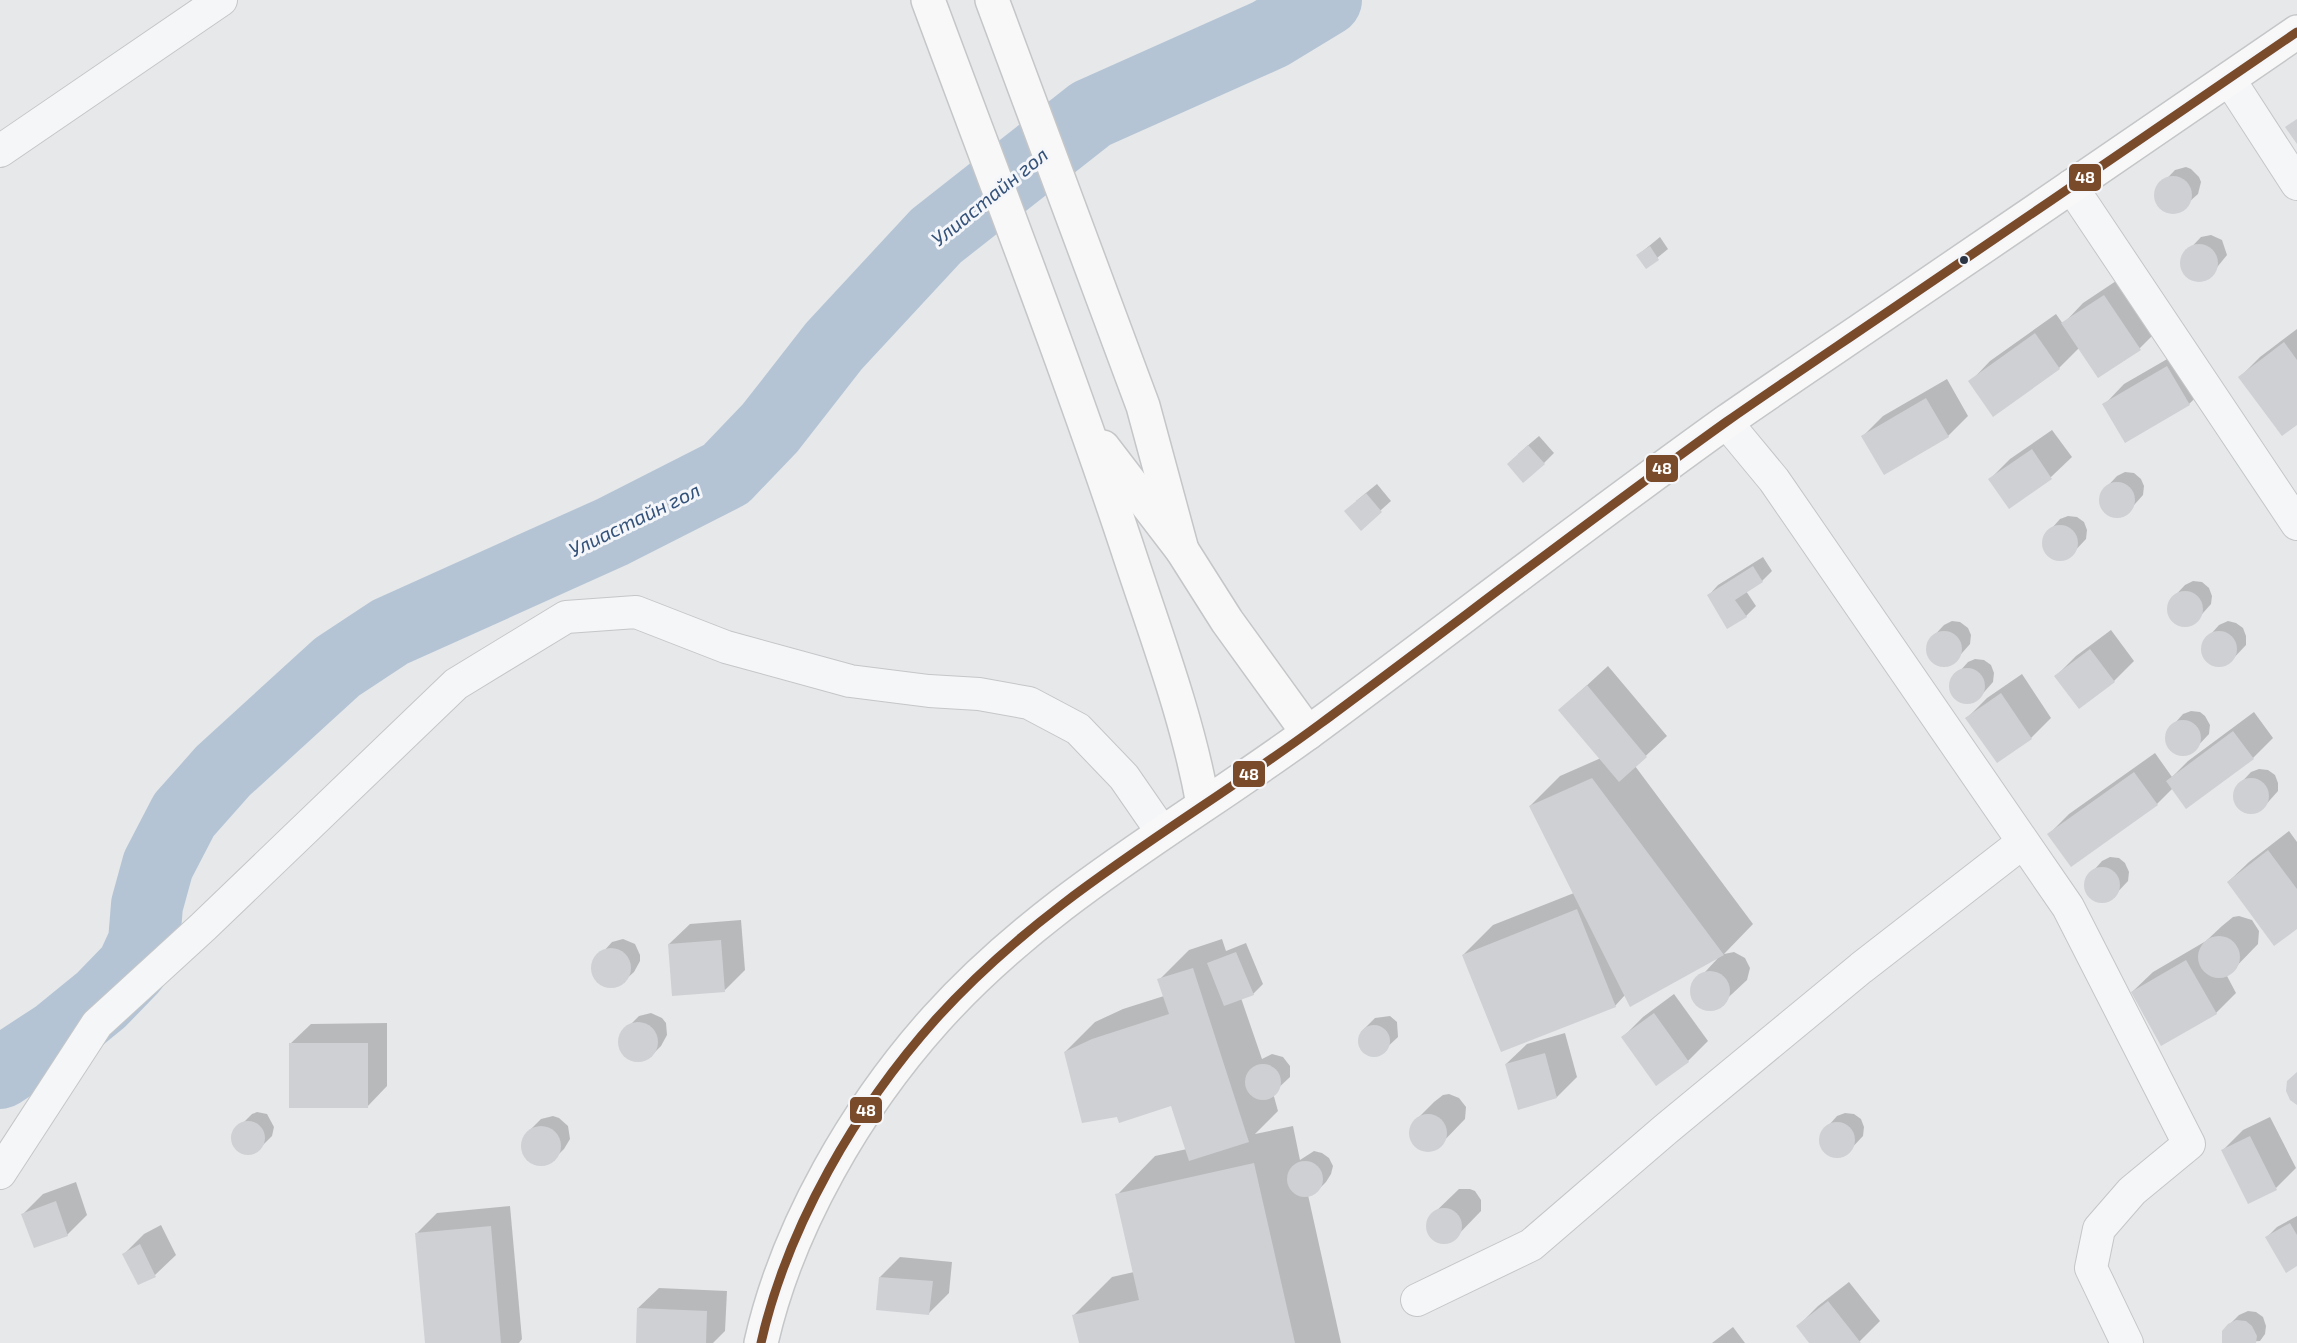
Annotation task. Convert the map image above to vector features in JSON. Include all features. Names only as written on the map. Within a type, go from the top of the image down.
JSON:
[{"type":"main road","points":[[928,0],[1087,427],[1175,692],[1195,760],[1203,804]]},
{"type":"main road","points":[[992,0],[1143,406],[1182,550]]},
{"type":"main road","points":[[761,1343],[768,1313],[802,1225],[842,1148],[886,1080],[934,1021],[992,961],[1055,908],[1308,733],[1726,423],[2297,32]]},
{"type":"main road","points":[[1087,427],[1182,550],[1227,621],[1308,733]]},
{"type":"street","points":[[0,151],[221,0]]},
{"type":"street","points":[[2229,79],[2297,184]]},
{"type":"street","points":[[2071,186],[2297,524]]},
{"type":"street","points":[[1726,423],[1774,480],[2068,907],[2189,1144],[2132,1191],[2099,1229],[2091,1268],[2127,1343]]},
{"type":"street","points":[[0,1173],[97,1024],[203,927],[456,684],[566,617],[636,612],[726,647],[850,681],[929,691],[980,694],[1029,703],[1078,729],[1124,777],[1162,832]]},
{"type":"street","points":[[1417,1300],[1531,1245],[1666,1129],[1861,968],[2022,843]]},
{"type":"building","points":[[2297,119],[2297,144],[2285,127]]},
{"type":"building","points":[[2173,176],[2186,182],[2192,195],[2186,208],[2173,214],[2160,208],[2154,195],[2160,182]]},
{"type":"building","points":[[2199,244],[2212,250],[2218,263],[2212,276],[2199,282],[2186,276],[2180,263],[2186,250]]},
{"type":"building","points":[[1650,246],[1659,260],[1646,269],[1636,255]]},
{"type":"building","points":[[2104,295],[2141,350],[2098,378],[2061,323]]},
{"type":"building","points":[[2035,333],[2060,369],[1993,417],[1968,381]]},
{"type":"building","points":[[2284,342],[2297,360],[2297,425],[2282,436],[2238,377]]},
{"type":"building","points":[[2167,366],[2190,405],[2125,443],[2102,404]]},
{"type":"building","points":[[1926,398],[1949,437],[1884,475],[1861,436]]},
{"type":"building","points":[[1528,445],[1545,464],[1523,483],[1507,464]]},
{"type":"building","points":[[2032,449],[2052,479],[2009,509],[1988,479]]},
{"type":"building","points":[[2117,482],[2130,487],[2135,500],[2130,513],[2117,518],[2104,513],[2099,500],[2104,487]]},
{"type":"building","points":[[1366,493],[1382,512],[1361,531],[1344,511]]},
{"type":"building","points":[[2060,525],[2073,530],[2078,543],[2073,556],[2060,561],[2047,556],[2042,543],[2047,530]]},
{"type":"building","points":[[1753,566],[1763,582],[1735,600],[1747,617],[1727,629],[1707,595]]},
{"type":"building","points":[[2185,591],[2198,596],[2203,609],[2198,622],[2185,627],[2172,622],[2167,609],[2172,596]]},
{"type":"building","points":[[1944,631],[1957,636],[1962,649],[1957,662],[1944,667],[1931,662],[1926,649],[1931,636]]},
{"type":"building","points":[[2219,631],[2232,636],[2237,649],[2232,662],[2219,667],[2206,662],[2201,649],[2206,636]]},
{"type":"building","points":[[2090,649],[2115,682],[2079,709],[2054,676]]},
{"type":"building","points":[[1967,668],[1980,673],[1985,686],[1980,699],[1967,704],[1954,699],[1949,686],[1954,673]]},
{"type":"building","points":[[1587,685],[1647,757],[1619,782],[1558,710]]},
{"type":"building","points":[[2001,693],[2032,739],[1997,763],[1965,718]]},
{"type":"building","points":[[2183,720],[2196,725],[2201,738],[2196,751],[2183,756],[2170,751],[2165,738],[2170,725]]},
{"type":"building","points":[[2233,731],[2254,759],[2186,809],[2166,781]]},
{"type":"building","points":[[2134,772],[2158,805],[2071,867],[2047,834]]},
{"type":"building","points":[[1592,778],[1724,955],[1630,1007],[1529,806]]},
{"type":"building","points":[[2251,778],[2264,783],[2269,796],[2264,809],[2251,814],[2238,809],[2233,796],[2238,783]]},
{"type":"building","points":[[2268,850],[2297,889],[2297,929],[2274,946],[2227,882]]},
{"type":"building","points":[[2102,867],[2115,872],[2120,885],[2115,898],[2102,903],[2089,898],[2084,885],[2089,872]]},
{"type":"building","points":[[1577,909],[1616,1007],[1501,1052],[1462,955]]},
{"type":"building","points":[[2219,936],[2227,937],[2234,942],[2239,949],[2239,965],[2234,972],[2227,977],[2219,978],[2211,977],[2204,972],[2199,965],[2198,957],[2199,949],[2204,942],[2211,937]]},
{"type":"building","points":[[721,940],[725,992],[672,996],[668,944]]},
{"type":"building","points":[[611,948],[619,949],[625,954],[630,960],[630,976],[625,982],[619,987],[611,988],[603,987],[597,982],[592,976],[591,968],[592,960],[597,954],[603,949]]},
{"type":"building","points":[[1236,952],[1254,995],[1224,1006],[1207,963]]},
{"type":"building","points":[[2186,960],[2217,1014],[2161,1046],[2131,992]]},
{"type":"building","points":[[1193,968],[1249,1142],[1189,1161],[1171,1106],[1119,1123],[1117,1117],[1082,1123],[1064,1052],[1092,1039],[1169,1014],[1157,979]]},
{"type":"building","points":[[1710,971],[1724,977],[1730,991],[1724,1005],[1710,1011],[1696,1005],[1690,991],[1696,977]]},
{"type":"building","points":[[1654,1013],[1689,1062],[1656,1086],[1621,1037]]},
{"type":"building","points":[[638,1022],[646,1023],[652,1028],[657,1034],[657,1050],[652,1056],[646,1061],[638,1062],[630,1061],[624,1056],[619,1050],[618,1042],[619,1034],[624,1028],[630,1023]]},
{"type":"building","points":[[1374,1025],[1385,1030],[1390,1041],[1385,1052],[1374,1057],[1363,1052],[1358,1041],[1363,1030]]},
{"type":"building","points":[[289,1043],[368,1043],[368,1108],[289,1108]]},
{"type":"building","points":[[1545,1053],[1557,1098],[1518,1110],[1505,1064]]},
{"type":"building","points":[[1263,1064],[1276,1069],[1281,1082],[1276,1095],[1263,1100],[1250,1095],[1245,1082],[1250,1069]]},
{"type":"building","points":[[2297,1072],[2297,1105],[2290,1100],[2286,1091],[2287,1081]]},
{"type":"building","points":[[1428,1114],[1441,1120],[1447,1133],[1441,1146],[1428,1152],[1415,1146],[1409,1133],[1415,1120]]},
{"type":"building","points":[[248,1121],[260,1126],[265,1138],[260,1150],[248,1155],[236,1150],[231,1138],[236,1126]]},
{"type":"building","points":[[1837,1122],[1850,1127],[1855,1140],[1850,1153],[1837,1158],[1824,1153],[1819,1140],[1824,1127]]},
{"type":"building","points":[[541,1126],[549,1127],[555,1132],[560,1138],[560,1154],[555,1160],[549,1165],[541,1166],[533,1165],[527,1160],[522,1154],[521,1146],[522,1138],[527,1132],[533,1127]]},
{"type":"building","points":[[2250,1136],[2277,1190],[2248,1204],[2221,1150]]},
{"type":"building","points":[[1305,1161],[1318,1166],[1323,1179],[1318,1192],[1305,1197],[1292,1192],[1287,1179],[1292,1166]]},
{"type":"building","points":[[1254,1163],[1295,1343],[1079,1343],[1072,1315],[1139,1300],[1115,1194]]},
{"type":"building","points":[[56,1201],[68,1236],[34,1248],[21,1214]]},
{"type":"building","points":[[1444,1208],[1457,1213],[1462,1226],[1457,1239],[1444,1244],[1431,1239],[1426,1226],[1431,1213]]},
{"type":"building","points":[[2290,1223],[2297,1235],[2297,1266],[2286,1273],[2265,1237]]},
{"type":"building","points":[[491,1226],[501,1343],[425,1343],[415,1233]]},
{"type":"building","points":[[140,1244],[156,1277],[138,1285],[122,1254]]},
{"type":"building","points":[[879,1277],[933,1281],[929,1315],[876,1310]]},
{"type":"building","points":[[1828,1301],[1861,1343],[1809,1343],[1796,1326]]},
{"type":"building","points":[[637,1308],[707,1311],[706,1343],[636,1343]]},
{"type":"building","points":[[2236,1320],[2246,1321],[2252,1326],[2257,1336],[2256,1343],[2222,1343],[2222,1331]]},
{"type":"waterway","name":"Улиастайн гол","points":[[0,1073],[58,1035],[101,1000],[132,968],[144,942],[147,905],[158,865],[184,815],[223,771],[337,667],[390,632],[612,532],[726,474],[770,428],[834,346],[936,236],[1091,114],[1270,34],[1326,0]]},
{"type":"transit line","name":"48","points":[[761,1343],[788,1256],[829,1170],[853,1130],[879,1090],[936,1019],[979,975],[1025,934],[1120,862],[1320,724],[1726,422],[2297,32]]}]
